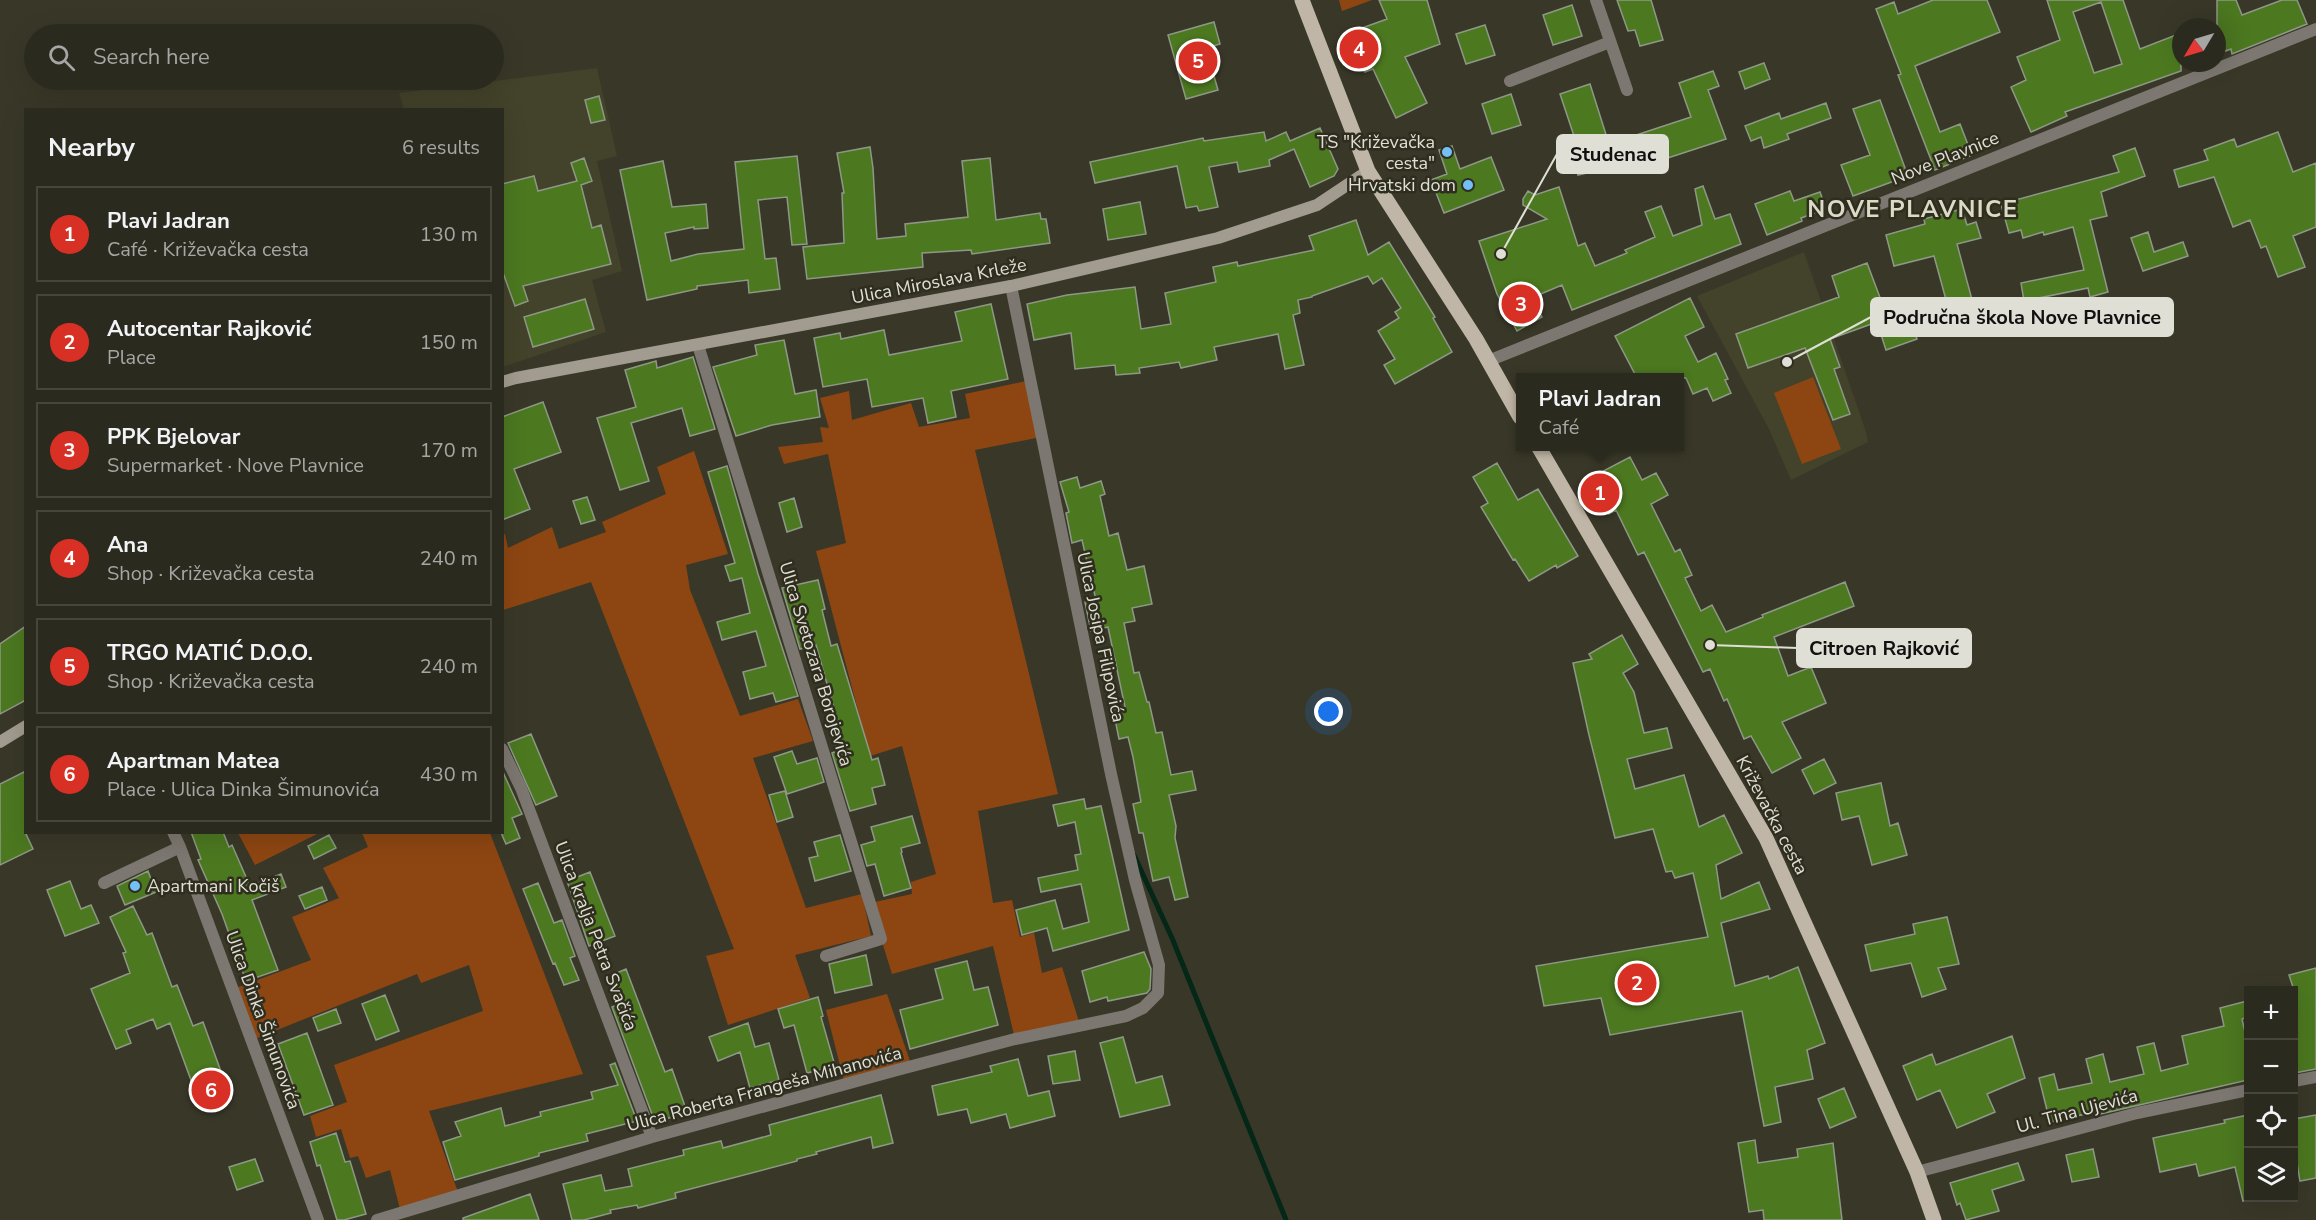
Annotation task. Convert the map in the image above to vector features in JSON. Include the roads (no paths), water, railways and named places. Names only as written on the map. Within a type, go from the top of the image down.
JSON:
[{"type":"main road","points":[[1302,0],[1368,171],[1516,409]]},
{"type":"main road","name":"Ulica Miroslava Krleže","points":[[504,382],[1011,286],[1218,238],[1317,205],[1368,171]]},
{"type":"main road","name":"Križevačka cesta","points":[[1540,451],[1766,838],[1917,1172],[1934,1220]]},
{"type":"main road","points":[[0,742],[24,727]]},
{"type":"street","points":[[1596,0],[1627,90]]},
{"type":"street","name":"Nove Plavnice","points":[[1488,361],[2316,29]]},
{"type":"street","points":[[1510,81],[1610,42]]},
{"type":"street","name":"Ulica Josipa Filipovića","points":[[1011,286],[1111,774],[1135,880],[1160,965],[1158,993]]},
{"type":"street","name":"Ulica Svetozara Borojevića","points":[[698,345],[881,939],[826,956]]},
{"type":"street","name":"Ulica kralja Petra Svačića","points":[[504,753],[521,788],[652,1137]]},
{"type":"street","name":"Ulica Dinka Šimunovića","points":[[174,834],[318,1220]]},
{"type":"street","points":[[104,883],[180,847]]},
{"type":"street","name":"Ulica Roberta Frangeša Mihanovića","points":[[377,1220],[652,1137],[1015,1039],[1126,1016],[1143,1008],[1158,993]]},
{"type":"street","points":[[2298,1080],[2316,1077]]},
{"type":"street","name":"Ul. Tina Ujevića","points":[[1917,1172],[2137,1113],[2244,1091]]},
{"type":"waterway","points":[[1134,855],[1172,938],[1286,1220]]},
{"type":"place","name":"Ana","points":[[1359,49]]},
{"type":"place","name":"TRGO MATIĆ D.O.O.","points":[[1198,61]]},
{"type":"place","name":"TS \"Križevačka cesta\"","points":[[1447,152]]},
{"type":"place","name":"Hrvatski dom","points":[[1468,185]]},
{"type":"place","name":"Studenac","points":[[1501,254]]},
{"type":"place","name":"PPK Bjelovar","points":[[1521,304]]},
{"type":"place","name":"Područna škola Nove Plavnice","points":[[1787,362]]},
{"type":"place","name":"Plavi Jadran","points":[[1600,493]]},
{"type":"place","name":"Citroen Rajković","points":[[1710,645]]},
{"type":"place","name":"Apartmani Kočiš","points":[[135,886]]},
{"type":"place","name":"Autocentar Rajković","points":[[1637,983]]},
{"type":"place","name":"Apartman Matea","points":[[211,1090]]},
{"type":"district","name":"NOVE PLAVNICE","points":[[1913,209]]}]
